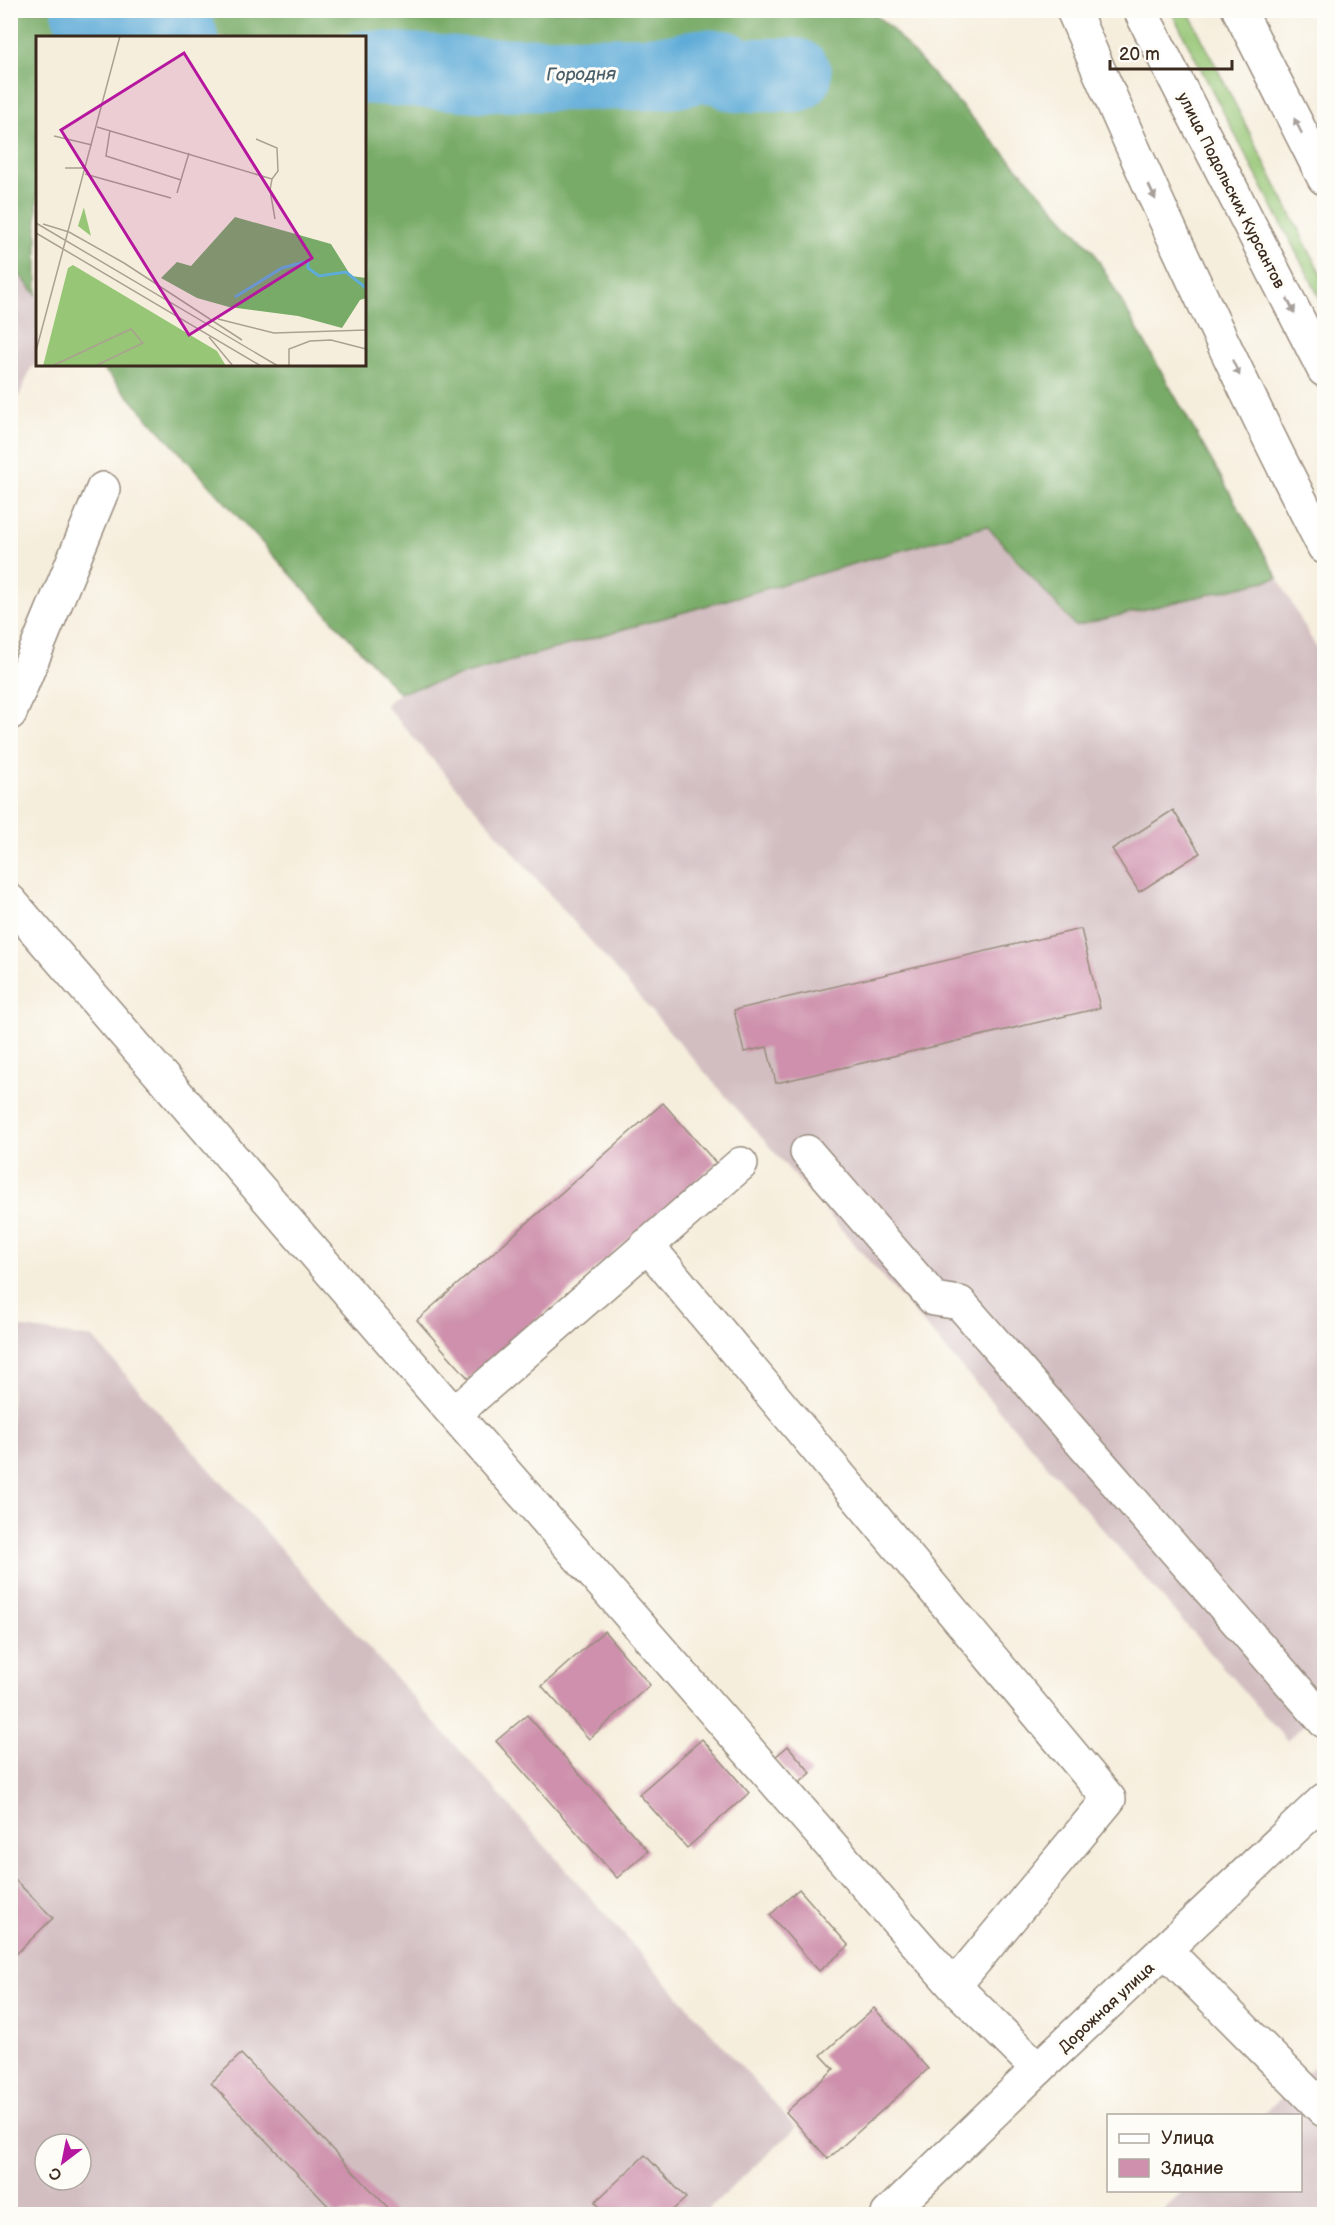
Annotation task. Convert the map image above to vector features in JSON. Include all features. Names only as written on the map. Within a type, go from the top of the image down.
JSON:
[{"type":"main road","points":[[1051,10],[1127,139]]},
{"type":"main road","points":[[1073,10],[1127,139],[1269,439],[1324,547]]},
{"type":"main road","name":"улица Подольских Курсантов","points":[[1140,10],[1324,370]]},
{"type":"main road","points":[[1239,10],[1324,178]]},
{"type":"main road","points":[[10,713],[103,489]]},
{"type":"main road","points":[[10,901],[954,1986],[1038,2069]]},
{"type":"main road","points":[[807,1152],[934,1299],[960,1303],[1324,1721]]},
{"type":"main road","points":[[454,1414],[741,1164]]},
{"type":"main road","points":[[647,1245],[1109,1799],[954,1986]]},
{"type":"main road","name":"Дорожная улица","points":[[888,2214],[1038,2069],[1323,1802]]},
{"type":"main road","points":[[1166,1951],[1324,2110]]},
{"type":"shaded area","points":[[10,265],[36,293],[36,365],[31,368],[11,416]]},
{"type":"shaded area","points":[[987,526],[1075,626],[1278,578],[1324,662],[1324,1705],[1287,1741],[385,705],[399,693]]},
{"type":"shaded area","points":[[11,1326],[93,1338],[796,2128],[703,2214],[11,2214]]},
{"type":"shaded area","points":[[1324,2057],[1324,2214],[1159,2214],[1183,2192],[1302,2192],[1302,2114],[1264,2114]]},
{"type":"green space","points":[[10,11],[870,11],[889,26],[1093,251],[1278,578],[1075,626],[987,526],[399,693],[101,366],[366,366],[366,36],[36,36],[36,294],[11,265]]},
{"type":"green space","points":[[1171,11],[1188,11],[1324,280],[1324,306]]},
{"type":"building","points":[[1173,810],[1200,853],[1139,892],[1112,849]]},
{"type":"building","points":[[1081,929],[1100,1008],[776,1083],[767,1047],[744,1052],[734,1010]]},
{"type":"building","points":[[663,1103],[716,1163],[469,1379],[417,1320]]},
{"type":"building","points":[[604,1631],[650,1685],[589,1739],[542,1686]]},
{"type":"building","points":[[527,1715],[648,1851],[617,1878],[496,1741]]},
{"type":"building","points":[[702,1739],[749,1793],[687,1848],[639,1794]]},
{"type":"building","points":[[788,1746],[811,1773],[798,1784],[775,1757]]},
{"type":"building","points":[[10,1875],[53,1918],[10,1960]]},
{"type":"building","points":[[799,1889],[849,1946],[819,1971],[770,1915]]},
{"type":"building","points":[[874,2008],[928,2069],[828,2159],[786,2112],[834,2069],[821,2055]]},
{"type":"building","points":[[241,2054],[394,2214],[336,2214],[211,2083]]},
{"type":"building","points":[[645,2155],[686,2198],[668,2214],[607,2214],[595,2202]]},
{"type":"waterway","name":"Городня","points":[[88,10],[157,21],[178,36]]},
{"type":"waterway","name":"Городня","points":[[366,67],[481,75],[647,73],[676,71],[698,66],[723,67],[736,75],[795,75]]}]
